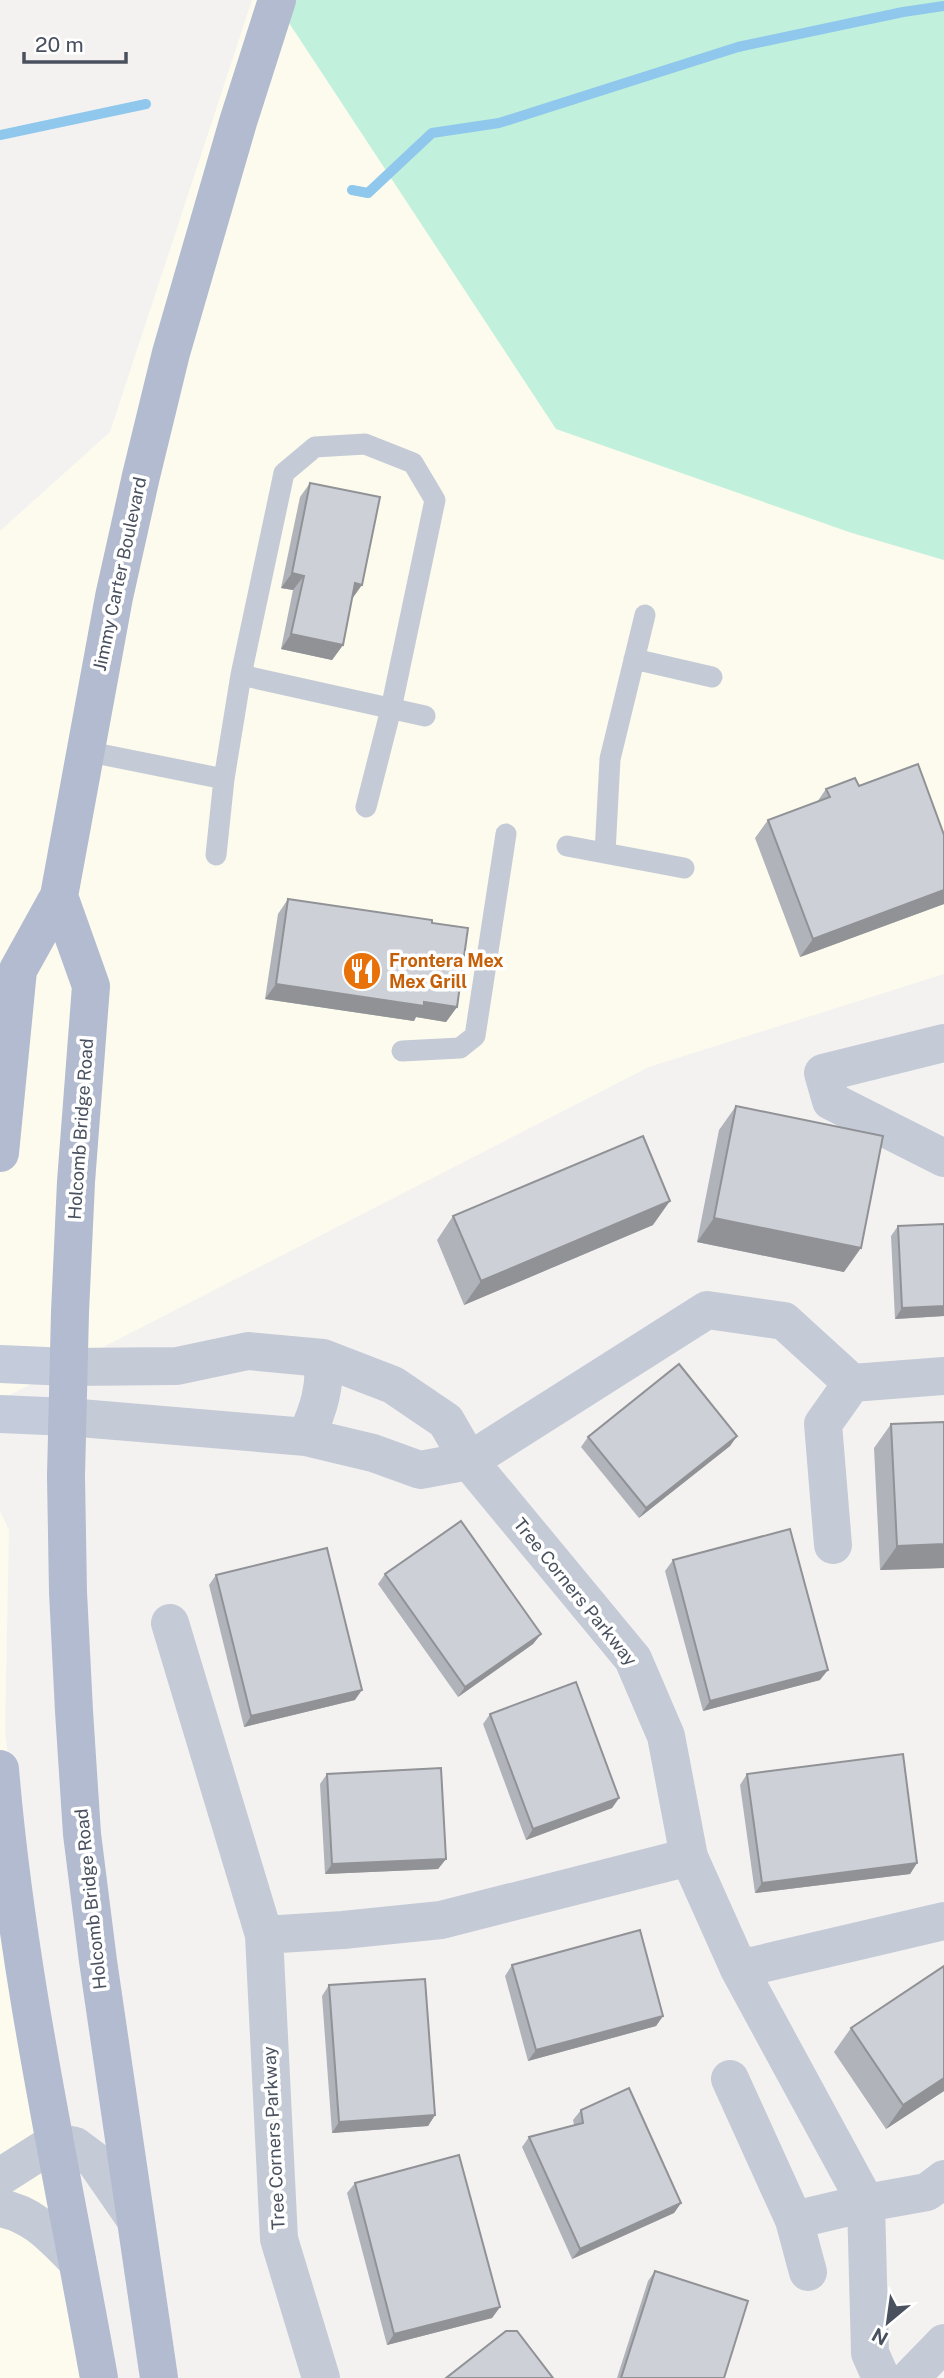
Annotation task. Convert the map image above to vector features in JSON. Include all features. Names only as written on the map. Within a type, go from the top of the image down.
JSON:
[{"type":"main road","name":"Jimmy Carter Boulevard","points":[[0,1153],[9,970],[59,896],[114,597],[171,353],[238,122],[277,0]]},
{"type":"main road","name":"Holcomb Bridge Road","points":[[59,896],[91,986],[76,1182],[68,1417],[68,1591],[82,1834],[133,2216],[159,2378]]},
{"type":"main road","points":[[0,1364],[69,1367]]},
{"type":"main road","points":[[0,1414],[68,1417]]},
{"type":"main road","points":[[0,1769],[4,1852],[99,2378]]},
{"type":"street","points":[[944,1043],[823,1073],[831,1101],[944,1158]]},
{"type":"street","points":[[68,1417],[306,1437],[373,1453],[420,1470],[468,1461],[707,1310],[784,1321],[852,1383],[944,1376]]},
{"type":"street","name":"Tree Corners Parkway","points":[[69,1367],[177,1366],[247,1351],[323,1359],[393,1385],[446,1421],[468,1461],[633,1660],[666,1736],[689,1857],[739,1969],[866,2203],[870,2353],[881,2378]]},
{"type":"street","points":[[306,1437],[322,1393],[323,1359]]},
{"type":"street","points":[[833,1545],[823,1424],[852,1383]]},
{"type":"street","name":"Tree Corners Parkway","points":[[170,1623],[264,1935],[279,2239],[321,2378]]},
{"type":"street","points":[[264,1935],[441,1920],[689,1857]]},
{"type":"street","points":[[739,1969],[944,1921]]},
{"type":"street","points":[[730,2079],[794,2220],[808,2272]]},
{"type":"street","points":[[0,2177],[55,2142],[75,2146],[95,2161],[133,2216]]},
{"type":"street","points":[[794,2220],[927,2192],[944,2179]]},
{"type":"street","points":[[0,2208],[28,2216],[47,2230],[77,2261]]},
{"type":"street","points":[[910,2378],[944,2343]]},
{"type":"lane","points":[[216,855],[224,779],[241,675],[284,473],[315,447],[365,444],[413,463],[435,500],[391,709],[366,807]]},
{"type":"lane","points":[[604,853],[610,759],[645,615]]},
{"type":"lane","points":[[635,659],[712,677]]},
{"type":"lane","points":[[241,675],[425,716]]},
{"type":"lane","points":[[85,751],[224,779]]},
{"type":"lane","points":[[402,1051],[460,1048],[475,1036],[506,834]]},
{"type":"lane","points":[[567,846],[684,868]]},
{"type":"shaded area","points":[[252,0],[274,0],[849,532],[944,560],[944,974],[649,1067],[0,1400],[0,531],[110,432]]},
{"type":"shaded area","points":[[0,1511],[9,1530],[5,1730],[50,2111],[98,2378],[0,2378]]},
{"type":"green space","points":[[274,0],[944,0],[944,560],[849,532],[556,429]]},
{"type":"building","points":[[310,483],[380,497],[362,585],[355,583],[343,645],[291,634],[304,576],[292,573]]},
{"type":"building","points":[[918,764],[944,835],[944,890],[813,939],[768,820],[830,797],[826,789],[855,778],[859,786]]},
{"type":"building","name":"Frontera Mex Mex Grill","points":[[288,899],[432,920],[432,923],[468,928],[457,1007],[424,1002],[424,1006],[276,984]]},
{"type":"building","points":[[736,1106],[883,1136],[861,1248],[714,1218]]},
{"type":"building","points":[[643,1136],[670,1201],[481,1281],[453,1216]]},
{"type":"building","points":[[944,1224],[944,1306],[902,1308],[898,1226]]},
{"type":"building","points":[[679,1364],[737,1436],[646,1508],[588,1437]]},
{"type":"building","points":[[944,1422],[944,1544],[897,1546],[891,1424]]},
{"type":"building","points":[[461,1521],[541,1634],[465,1687],[385,1574]]},
{"type":"building","points":[[790,1529],[828,1670],[710,1701],[673,1560]]},
{"type":"building","points":[[327,1548],[362,1690],[251,1716],[216,1575]]},
{"type":"building","points":[[576,1682],[619,1798],[533,1829],[490,1714]]},
{"type":"building","points":[[903,1754],[917,1863],[762,1883],[747,1774]]},
{"type":"building","points":[[441,1768],[446,1859],[332,1864],[327,1774]]},
{"type":"building","points":[[640,1930],[663,2016],[536,2050],[512,1965]]},
{"type":"building","points":[[944,1966],[944,2078],[903,2105],[851,2028]]},
{"type":"building","points":[[425,1979],[435,2115],[339,2122],[329,1985]]},
{"type":"building","points":[[629,2088],[681,2203],[580,2249],[529,2137],[583,2123],[581,2110]]},
{"type":"building","points":[[459,2155],[500,2307],[394,2334],[355,2183]]},
{"type":"building","points":[[655,2271],[748,2301],[724,2378],[621,2378]]},
{"type":"building","points":[[506,2331],[517,2331],[553,2378],[446,2378]]},
{"type":"waterway","points":[[352,190],[368,193],[432,133],[499,123],[738,47],[903,12],[944,6]]},
{"type":"waterway","points":[[0,135],[146,104]]},
{"type":"place","name":"Frontera Mex Mex Grill","points":[[362,971]]}]
